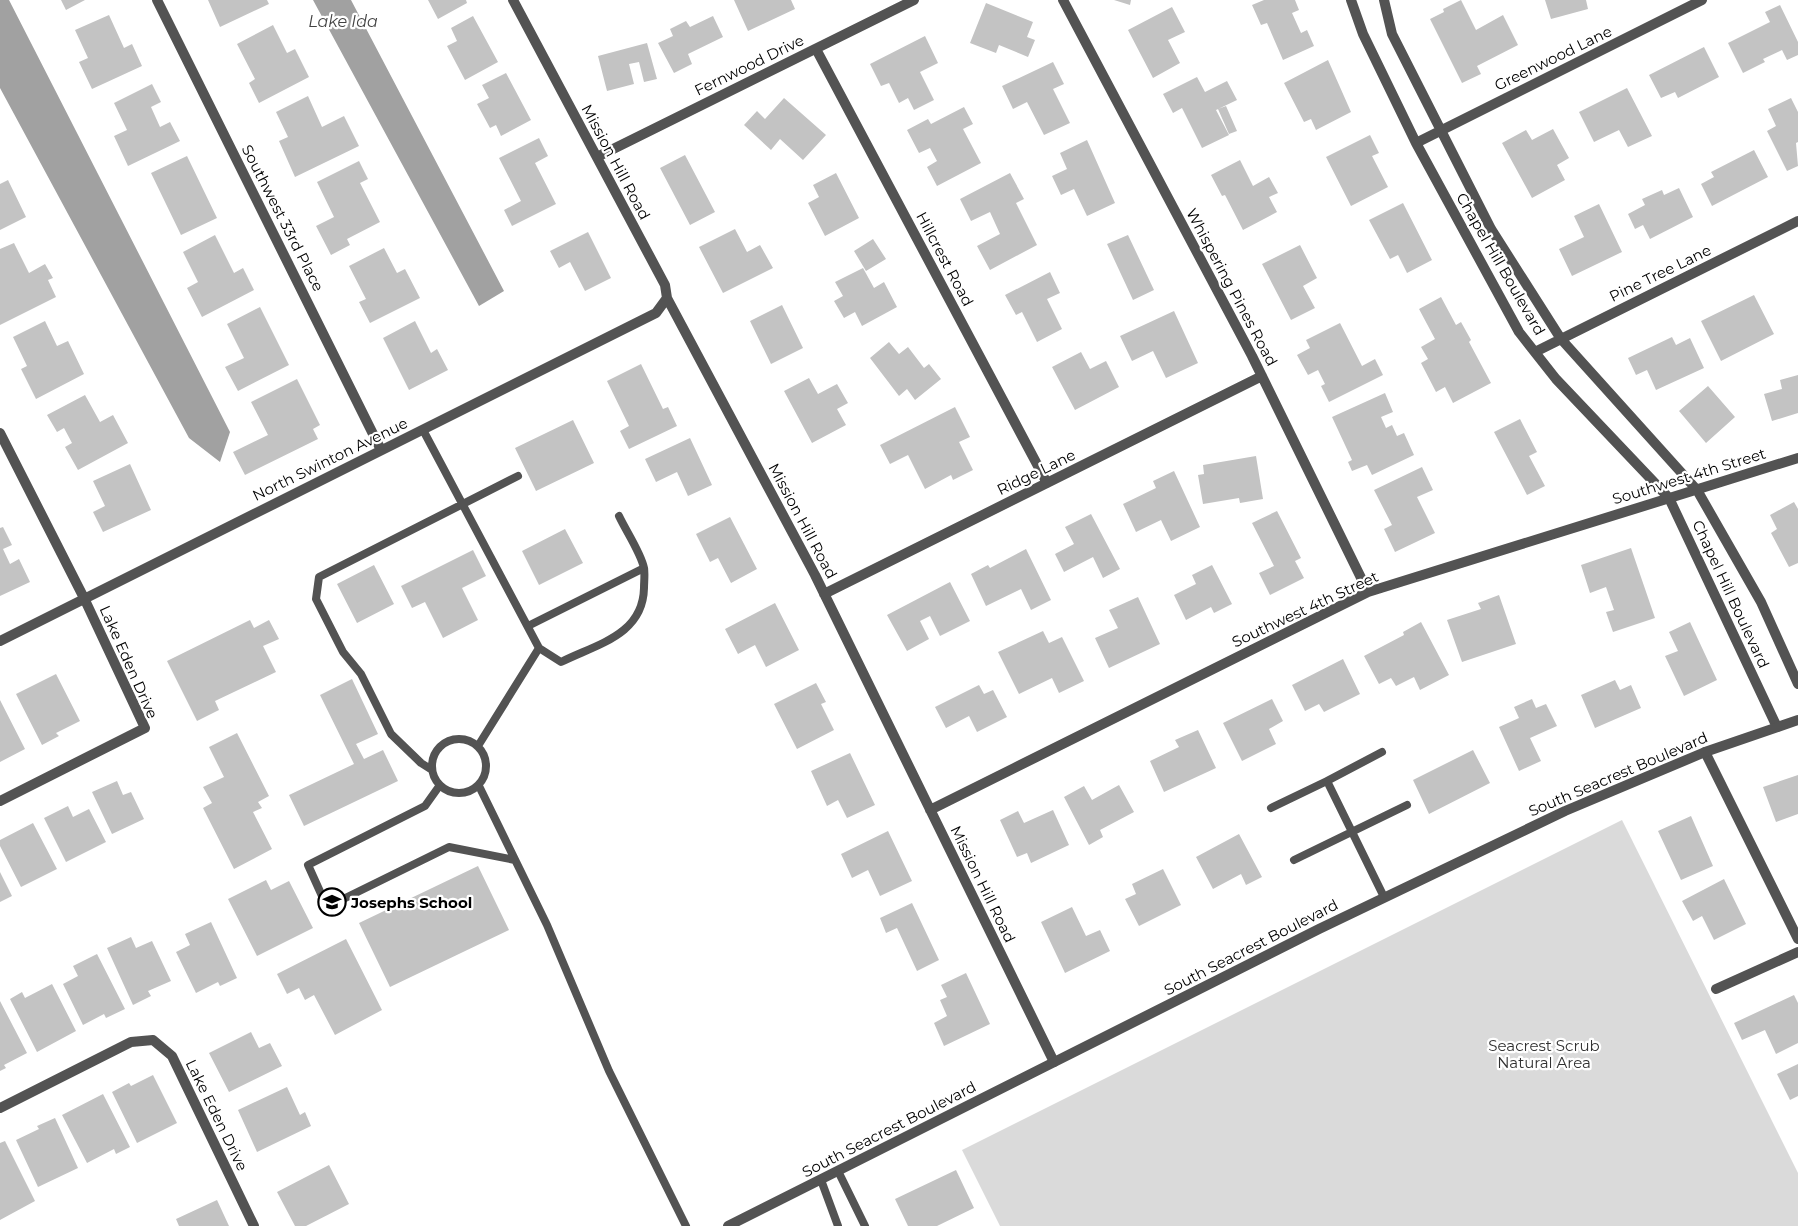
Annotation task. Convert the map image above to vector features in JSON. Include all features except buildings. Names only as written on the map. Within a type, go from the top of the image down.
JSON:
[{"type":"street","name":"Southwest 33rd Place","points":[[157,0],[381,450]]},
{"type":"street","name":"Mission Hill Road","points":[[513,0],[665,285],[667,298],[824,594],[1054,1062]]},
{"type":"street","name":"Fernwood Drive","points":[[597,158],[914,0]]},
{"type":"street","name":"Whispering Pines Road","points":[[1063,0],[1262,376],[1368,592]]},
{"type":"street","name":"Chapel Hill Boulevard","points":[[1351,0],[1363,34],[1416,143],[1519,332],[1556,379],[1669,498],[1778,727]]},
{"type":"street","name":"Chapel Hill Boulevard","points":[[1384,0],[1392,34],[1491,229],[1561,338],[1697,490],[1761,602],[1798,684]]},
{"type":"street","name":"Greenwood Lane","points":[[1416,143],[1702,0]]},
{"type":"street","name":"Hillcrest Road","points":[[816,49],[1047,483]]},
{"type":"street","name":"Pine Tree Lane","points":[[1535,352],[1798,221]]},
{"type":"street","name":"North Swinton Avenue","points":[[0,641],[656,313],[667,298]]},
{"type":"street","name":"Ridge Lane","points":[[824,594],[1262,376]]},
{"type":"street","points":[[0,433],[84,598]]},
{"type":"street","name":"Southwest 4th Street","points":[[930,810],[1368,592],[1798,458]]},
{"type":"street","name":"Lake Eden Drive","points":[[0,801],[146,728],[84,598]]},
{"type":"street","name":"South Seacrest Boulevard","points":[[728,1226],[1384,897],[1566,811],[1705,752],[1798,720]]},
{"type":"street","points":[[1705,752],[1798,939]]},
{"type":"street","points":[[1716,989],[1798,952]]},
{"type":"street","name":"Lake Eden Drive","points":[[0,1108],[131,1042],[153,1040],[172,1056],[254,1226]]},
{"type":"lane","points":[[423,430],[539,648],[561,662],[624,631],[634,622],[641,611],[644,598],[644,568],[619,516]]},
{"type":"lane","points":[[432,770],[435,753],[447,741],[463,739],[478,746],[486,761],[486,770],[479,786],[464,793],[455,792],[440,785],[432,770],[421,763],[391,734],[361,674],[342,652],[316,599],[319,577],[518,476]]},
{"type":"lane","points":[[528,626],[644,568]]},
{"type":"lane","points":[[478,746],[539,648]]},
{"type":"lane","points":[[1271,808],[1382,752]]},
{"type":"lane","points":[[1327,781],[1384,897]]},
{"type":"lane","points":[[440,785],[424,806],[308,865],[327,906],[449,847],[515,860]]},
{"type":"lane","points":[[479,786],[547,925],[609,1071],[686,1226]]},
{"type":"lane","points":[[1294,860],[1407,805]]},
{"type":"lane","points":[[838,1171],[865,1226]]},
{"type":"lane","points":[[821,1180],[838,1226]]},
{"type":"green space","name":"Seacrest Scrub Natural Area","points":[[1622,820],[1798,1173],[1798,1226],[1000,1226],[962,1150]]},
{"type":"water","points":[[0,0],[9,0],[230,432],[220,462],[189,438],[0,88]]},
{"type":"water","name":"Lake Ida","points":[[313,0],[351,0],[504,291],[479,306]]},
{"type":"place","name":"Josephs School","points":[[332,902]]}]
